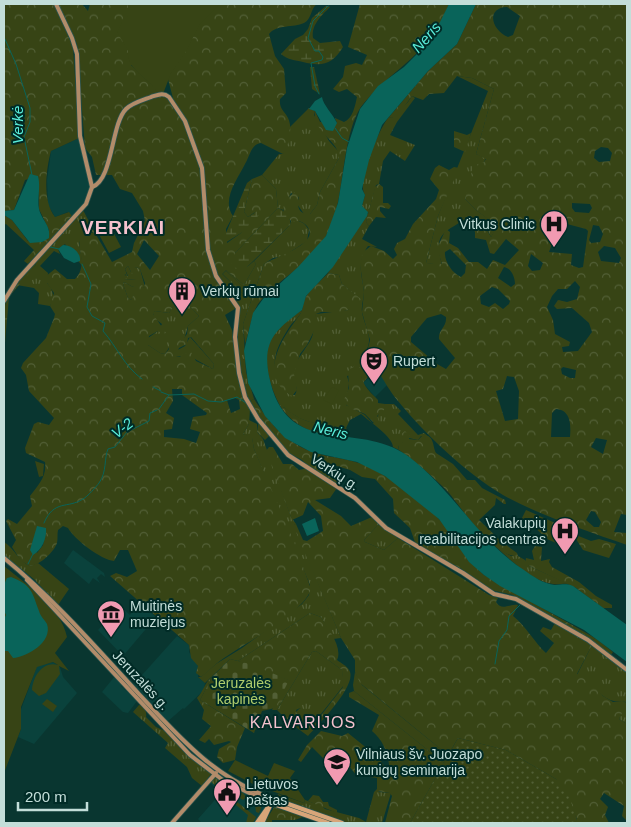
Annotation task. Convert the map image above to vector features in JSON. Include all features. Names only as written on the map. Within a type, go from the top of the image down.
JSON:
[{"type":"main road","points":[[4,301],[17,280],[86,204],[92,187],[80,136],[76,54],[72,38],[56,4]]},
{"type":"main road","name":"Verkių g.","points":[[92,187],[98,183],[106,166],[124,111],[133,104],[163,94],[172,100],[185,120],[203,172],[208,250],[216,276],[238,308],[235,337],[242,386],[252,411],[266,429],[288,454],[355,498],[386,528],[463,572],[494,594],[516,599],[584,637],[627,670]]},
{"type":"main road","name":"Jeruzalės g.","points":[[4,560],[44,593],[142,699],[215,773],[273,801]]},
{"type":"main road","points":[[172,823],[215,773]]},
{"type":"main road","points":[[257,823],[273,801]]},
{"type":"main road","points":[[262,823],[273,801]]},
{"type":"main road","points":[[273,801],[328,823]]},
{"type":"main road","points":[[273,801],[342,823]]},
{"type":"shaded area","points":[[449,4],[476,4],[457,44],[428,71],[382,125],[369,160],[362,189],[365,195],[362,206],[368,212],[367,216],[333,267],[306,296],[302,310],[278,330],[273,337],[268,353],[269,376],[278,402],[291,419],[307,429],[388,445],[408,456],[424,469],[508,558],[542,581],[555,585],[566,584],[573,586],[627,625],[627,662],[584,630],[500,586],[484,575],[469,562],[439,519],[385,476],[357,462],[311,452],[285,438],[265,416],[248,383],[244,351],[253,313],[263,299],[298,267],[326,236],[338,203],[347,148],[360,109],[378,86],[404,67],[431,40]]},
{"type":"shaded area","points":[[322,97],[337,123],[333,131],[326,130],[315,111],[309,109],[315,101]]},
{"type":"shaded area","points":[[79,138],[89,182],[86,201],[72,216],[68,212],[55,217],[48,205],[47,180],[51,151]]},
{"type":"shaded area","points":[[30,174],[38,176],[39,209],[49,230],[49,238],[42,242],[30,243],[12,220],[4,215],[4,211],[14,210]]},
{"type":"shaded area","points":[[63,245],[75,250],[79,255],[80,261],[74,263],[64,258],[58,249]]},
{"type":"shaded area","points":[[377,370],[388,384],[375,397],[363,383]]},
{"type":"shaded area","points":[[315,518],[319,531],[307,536],[302,524]]},
{"type":"shaded area","points":[[37,526],[46,528],[46,536],[41,547],[33,555],[30,550]]},
{"type":"shaded area","points":[[73,550],[104,573],[105,577],[101,574],[97,578],[100,583],[93,578],[89,584],[64,563]]},
{"type":"shaded area","points":[[11,577],[23,583],[30,590],[40,615],[47,624],[48,631],[43,642],[38,647],[25,655],[13,658],[8,651],[4,651],[4,619],[6,615],[3,591],[7,578]]},
{"type":"shaded area","points":[[139,603],[156,617],[123,656],[98,630],[120,606],[130,615]]},
{"type":"shaded area","points":[[177,636],[189,645],[189,652],[198,666],[198,677],[205,683],[204,690],[167,722],[134,684]]},
{"type":"shaded area","points":[[53,662],[60,667],[63,677],[77,693],[34,744],[18,737],[21,729],[20,712],[37,666]]},
{"type":"shaded area","points":[[115,676],[123,684],[121,686],[137,701],[128,713],[123,712],[102,692]]},
{"type":"shaded area","points":[[215,777],[264,804],[265,808],[255,823],[202,823],[198,819],[221,793],[209,782]]},
{"type":"green space","points":[[4,4],[54,4],[73,47],[79,138],[51,151],[46,185],[48,202],[55,217],[69,212],[72,216],[28,264],[24,261],[34,250],[6,224],[4,225],[4,215],[12,220],[28,241],[43,242],[49,230],[39,209],[38,176],[25,180],[14,210],[4,211]]},
{"type":"green space","points":[[58,4],[82,4],[88,11],[90,4],[317,4],[304,23],[281,27],[269,34],[275,56],[284,69],[286,93],[280,99],[280,102],[289,122],[290,136],[283,154],[261,143],[251,151],[230,196],[230,210],[233,216],[226,229],[227,243],[241,233],[255,212],[248,217],[244,212],[252,179],[262,175],[276,189],[278,208],[235,253],[247,267],[254,261],[256,264],[244,285],[226,270],[222,274],[240,293],[238,307],[225,315],[232,330],[238,374],[244,399],[250,409],[249,424],[243,434],[252,437],[254,449],[293,539],[311,589],[306,599],[296,609],[269,630],[216,664],[201,677],[196,673],[198,666],[191,658],[189,645],[110,576],[116,573],[127,577],[137,571],[128,550],[120,550],[114,561],[109,560],[88,548],[68,528],[63,526],[58,530],[57,543],[53,550],[42,561],[30,566],[21,561],[12,547],[16,540],[6,521],[8,519],[17,524],[32,506],[30,496],[45,472],[45,462],[26,453],[25,448],[34,424],[38,422],[49,425],[54,418],[29,391],[26,375],[21,368],[23,363],[46,338],[54,318],[55,314],[50,306],[54,293],[47,283],[46,276],[55,269],[67,279],[75,279],[81,266],[79,241],[84,232],[95,233],[112,262],[132,252],[134,243],[145,221],[143,211],[132,193],[120,189],[112,175],[96,175],[92,157],[85,148],[77,44]],"holes":[[[131,65],[165,68],[173,98],[159,96],[155,88]],[[144,240],[159,256],[150,270],[137,254]],[[128,266],[132,274],[136,267],[140,269],[145,283],[144,288],[142,285],[138,286],[131,300],[128,298],[123,284],[124,282],[133,287],[136,284],[136,280],[124,279],[125,274],[128,278],[125,269]],[[182,298],[199,316],[188,326],[187,334],[182,341],[174,336],[169,338],[169,349],[165,354],[148,345],[149,336],[158,331],[163,334],[166,333],[153,314],[155,311],[169,313],[178,300]],[[191,337],[214,364],[213,369],[196,361],[191,352],[180,357],[176,356],[179,348],[187,344],[188,338]],[[172,389],[182,389],[182,395],[207,413],[206,415],[193,417],[190,429],[200,432],[196,443],[184,439],[164,437],[164,430],[172,429],[174,418],[166,413],[173,401]],[[235,398],[239,400],[240,409],[231,413],[227,400]],[[46,529],[43,545],[37,553],[32,546]]]},
{"type":"green space","points":[[128,4],[220,4],[200,24],[185,53],[171,73],[163,94],[158,95],[155,89],[134,69],[128,57],[128,50],[117,32],[122,22],[128,16]]},
{"type":"green space","points":[[360,4],[449,4],[441,22],[422,48],[376,90],[358,112],[349,136],[337,206],[327,234],[313,254],[275,286],[258,304],[245,344],[243,324],[264,264],[303,244],[310,232],[306,225],[301,222],[291,221],[284,213],[285,203],[297,191],[299,192],[298,207],[305,214],[310,214],[317,205],[320,192],[339,158],[335,146],[317,125],[315,111],[320,122],[337,123],[335,118],[344,122],[350,118],[353,111],[357,97],[347,89],[339,92],[333,89],[343,77],[345,66],[356,63],[362,65],[367,55],[348,47]]},
{"type":"green space","points":[[476,4],[627,4],[627,515],[621,514],[614,532],[627,533],[627,545],[580,529],[518,503],[475,476],[421,427],[390,390],[377,370],[378,365],[375,359],[366,356],[370,340],[362,312],[364,292],[360,264],[363,252],[371,246],[384,251],[393,259],[397,255],[394,249],[397,243],[405,239],[413,224],[436,199],[439,190],[430,179],[435,168],[439,165],[449,170],[454,167],[459,168],[438,216],[426,263],[442,264],[437,248],[446,229],[450,232],[449,243],[458,248],[469,262],[478,262],[487,269],[493,260],[505,265],[519,250],[506,239],[494,254],[490,253],[486,240],[475,238],[475,232],[469,219],[460,218],[469,217],[485,227],[491,237],[497,226],[465,199],[473,166],[484,162],[486,159],[476,154],[494,89],[472,78],[457,76],[444,93],[429,94],[423,100],[412,96],[398,115],[392,118],[389,117],[428,71],[457,44]],"holes":[[[507,7],[520,16],[513,35],[508,37],[502,34],[495,25],[493,15],[500,8]],[[601,147],[608,148],[612,153],[610,161],[599,162],[594,158],[595,151]],[[572,203],[590,204],[592,208],[589,213],[575,212],[572,208]],[[567,224],[588,231],[583,267],[579,268],[571,265],[572,254],[549,252],[557,229]],[[593,225],[599,226],[603,234],[600,242],[591,243],[589,240]],[[604,246],[615,248],[621,258],[619,263],[601,261],[598,252]],[[450,249],[466,265],[465,273],[461,277],[458,275],[452,270],[446,259],[445,252]],[[531,254],[543,263],[540,270],[532,271],[528,266]],[[504,267],[512,273],[515,284],[511,287],[498,278]],[[575,281],[580,287],[577,299],[567,302],[558,300],[554,306],[557,309],[572,308],[589,323],[592,332],[578,351],[563,352],[562,347],[569,346],[570,342],[555,334],[553,320],[547,307],[558,289],[567,289]],[[492,287],[498,289],[510,301],[503,309],[495,303],[489,307],[481,304],[480,296]],[[441,314],[446,317],[446,320],[439,339],[455,358],[446,369],[437,364],[411,342],[411,337],[427,318]],[[563,367],[576,370],[575,378],[562,374],[561,369]],[[507,376],[514,377],[519,391],[518,419],[505,421],[496,391],[503,389]],[[556,409],[565,412],[567,415],[570,423],[570,437],[551,437],[552,413]],[[596,438],[607,440],[603,454],[591,447]],[[591,511],[595,512],[601,522],[599,527],[594,527],[586,520]]]},
{"type":"green space","points":[[326,6],[330,7],[315,25],[313,38],[320,43],[340,41],[343,47],[339,53],[331,61],[321,64],[292,60],[281,54],[295,39],[303,35],[308,29],[312,18]]},
{"type":"green space","points":[[310,67],[314,67],[320,94],[312,89]]},
{"type":"green space","points":[[457,76],[472,78],[494,89],[476,154],[486,158],[465,199],[476,210],[498,226],[491,237],[488,231],[469,217],[461,218],[464,220],[441,236],[439,247],[442,265],[426,263],[438,216],[488,91]]},
{"type":"green space","points":[[412,96],[415,98],[390,135],[415,145],[405,161],[390,151],[383,161],[379,184],[376,185],[366,222],[369,226],[362,239],[377,247],[368,246],[362,258],[361,269],[364,292],[362,312],[369,340],[367,349],[371,359],[375,359],[378,365],[363,383],[360,372],[347,376],[349,383],[346,405],[365,415],[372,423],[361,414],[350,420],[346,428],[306,421],[284,407],[282,409],[270,382],[267,351],[277,329],[302,310],[284,335],[276,352],[275,360],[277,376],[282,385],[289,394],[295,395],[297,390],[293,376],[295,365],[310,342],[316,314],[348,310],[360,299],[342,284],[339,275],[328,273],[368,213],[362,206],[365,195],[363,189],[364,179],[370,156],[380,132],[389,117],[392,118]]},
{"type":"green space","points":[[309,108],[315,111],[314,115],[329,141],[339,152],[339,158],[320,192],[317,205],[310,214],[304,214],[297,204],[299,197],[291,193],[283,210],[278,208],[276,189],[262,175],[279,154],[283,154],[290,127]]},
{"type":"green space","points":[[454,131],[467,135],[471,133],[465,152],[454,147]]},
{"type":"green space","points":[[252,179],[244,212],[248,217],[259,210],[261,213],[241,233],[225,243],[223,240],[247,183]]},
{"type":"green space","points":[[379,184],[383,187],[383,203],[388,203],[391,206],[389,209],[380,207],[380,211],[386,218],[376,217],[369,226],[366,222],[375,187]]},
{"type":"green space","points":[[278,208],[287,215],[290,225],[247,267],[236,269],[231,262],[235,253]]},
{"type":"green space","points":[[83,210],[95,233],[91,232],[79,242],[83,267],[65,244],[58,249],[60,254],[54,251],[40,266],[48,273],[47,283],[54,297],[50,306],[38,304],[39,293],[34,288],[17,285],[36,265],[34,262]]},
{"type":"green space","points":[[291,221],[302,222],[309,230],[307,241],[284,256],[273,258],[264,264],[243,324],[246,372],[254,399],[250,401],[241,379],[239,364],[237,333],[240,293],[222,274],[226,270],[244,285],[256,264],[254,261],[290,225]],"holes":[[[226,271],[251,294],[247,298],[223,274]]]},
{"type":"green space","points":[[109,224],[121,247],[109,253],[97,231]]},
{"type":"green space","points":[[34,262],[36,265],[9,297],[4,354],[6,298]]},
{"type":"green space","points":[[128,266],[131,272],[136,267],[140,269],[145,287],[137,290],[131,300],[128,298],[123,284],[124,282],[133,287],[136,280],[124,279],[124,275],[128,276],[125,269]]},
{"type":"green space","points":[[226,271],[248,291],[250,298],[247,298],[223,274]]},
{"type":"green space","points":[[328,273],[339,275],[342,284],[361,299],[359,307],[340,312],[321,312],[316,314],[314,331],[300,354],[294,374],[297,390],[292,396],[282,388],[276,378],[274,368],[276,357],[286,335],[301,314],[305,297]]},
{"type":"green space","points":[[182,298],[199,316],[188,326],[184,340],[170,346],[165,354],[160,353],[148,345],[148,338],[158,331],[162,324],[154,318],[153,313],[155,311],[169,313],[178,299]]},
{"type":"green space","points":[[190,337],[214,364],[213,369],[193,358],[176,356],[176,351],[185,346]]},
{"type":"green space","points":[[355,365],[361,368],[363,382],[378,400],[378,403],[385,404],[384,410],[377,416],[380,424],[379,428],[365,414],[350,408],[343,402],[349,388],[348,371]]},
{"type":"green space","points":[[332,387],[339,390],[332,404],[323,400]]},
{"type":"green space","points":[[254,399],[275,427],[301,447],[312,452],[365,465],[412,494],[438,518],[473,564],[484,575],[595,638],[592,641],[513,595],[491,590],[460,568],[416,545],[410,528],[394,513],[393,499],[375,479],[362,477],[350,470],[337,466],[328,466],[332,475],[338,479],[339,485],[330,498],[315,500],[341,516],[351,526],[372,517],[379,524],[364,540],[365,542],[384,550],[398,538],[489,595],[498,598],[496,602],[498,605],[503,607],[518,605],[513,616],[546,653],[554,643],[540,631],[543,627],[551,630],[555,623],[592,645],[577,674],[590,682],[603,696],[613,702],[622,701],[627,703],[619,719],[627,724],[627,821],[622,816],[624,806],[604,793],[600,799],[608,807],[605,815],[609,823],[575,823],[577,819],[556,779],[506,750],[458,738],[448,755],[360,683],[355,672],[355,660],[341,638],[293,525],[296,524],[303,540],[307,541],[323,531],[321,516],[308,502],[303,515],[292,520],[266,451],[269,447],[273,447],[283,464],[292,464],[299,470],[304,469],[306,464],[289,453],[272,433],[265,440],[257,432],[259,419],[250,401]]},
{"type":"green space","points":[[385,404],[394,404],[401,411],[398,414],[418,435],[424,433],[429,437],[421,436],[418,440],[409,438],[398,446],[399,450],[393,447],[385,434],[373,424]]},
{"type":"green space","points":[[284,407],[293,414],[308,421],[346,428],[349,433],[347,438],[328,436],[311,431],[296,423],[282,409]]},
{"type":"green space","points":[[249,420],[257,424],[257,432],[263,439],[291,517],[296,524],[294,525],[341,638],[333,639],[321,617],[310,613],[238,661],[230,659],[205,683],[198,677],[201,677],[216,664],[242,648],[302,604],[309,595],[310,585],[254,449],[252,438],[243,434],[249,424]]},
{"type":"green space","points":[[405,431],[410,436],[409,439],[418,440],[423,435],[430,437],[436,453],[453,464],[467,480],[475,480],[482,488],[505,500],[506,504],[496,498],[495,505],[479,520],[502,542],[517,553],[518,556],[509,555],[490,542],[444,487],[399,450],[398,444],[403,442],[401,434]]},
{"type":"green space","points":[[35,461],[44,464],[43,476],[39,477]]},
{"type":"green space","points":[[526,510],[591,541],[599,539],[616,544],[609,558],[583,550],[576,539],[556,543],[547,539],[531,524],[518,526]]},
{"type":"green space","points":[[379,524],[398,538],[384,550],[364,540]]},
{"type":"green space","points":[[4,542],[26,564],[30,566],[38,563],[69,589],[58,605],[35,580],[4,555]]},
{"type":"green space","points":[[535,546],[542,547],[541,561],[550,559],[549,562],[552,567],[579,582],[596,596],[612,605],[612,608],[603,608],[576,588],[525,564],[526,558],[534,560],[532,551]]},
{"type":"green space","points":[[496,547],[511,556],[518,556],[525,560],[529,566],[569,584],[553,584],[537,579],[523,570]]},
{"type":"green space","points":[[4,566],[42,597],[58,616],[64,626],[67,637],[55,653],[69,671],[59,666],[60,674],[46,693],[39,696],[32,690],[37,675],[43,667],[53,664],[58,665],[53,662],[37,667],[21,707],[21,729],[4,773]]},
{"type":"green space","points":[[310,613],[321,617],[331,632],[338,649],[337,660],[349,670],[351,676],[348,685],[336,704],[308,736],[285,719],[305,724],[305,721],[297,718],[295,713],[300,708],[310,714],[311,724],[315,723],[343,687],[342,670],[316,651],[312,652],[277,710],[272,710],[288,680],[238,661]]},
{"type":"green space","points":[[595,638],[613,652],[611,655],[592,641]]},
{"type":"green space","points":[[592,645],[627,671],[627,724],[619,719],[626,702],[612,701],[577,675]]},
{"type":"green space","points":[[316,651],[342,670],[344,685],[313,724],[311,724],[311,717],[300,708],[296,710],[298,718],[305,721],[302,724],[286,719],[277,710],[312,652]]},
{"type":"green space","name":"Jeruzalės kapinės","points":[[230,659],[250,664],[289,680],[275,708],[262,711],[254,733],[200,700],[212,677]]},
{"type":"green space","points":[[355,672],[362,685],[448,755],[444,763],[354,691]]},
{"type":"green space","points":[[212,677],[200,700],[245,728],[237,747],[235,760],[223,763],[217,757],[219,749],[231,742],[214,745],[209,739],[205,743],[199,740],[211,726],[202,719],[204,710],[197,698]]},
{"type":"green space","points":[[354,691],[444,763],[410,823],[385,823],[392,796],[390,793],[377,791],[377,778],[356,775],[346,762],[327,762],[312,747],[301,762],[298,760],[307,745],[321,731],[342,736],[348,733],[379,758],[385,767],[389,765],[384,746],[372,731],[379,715],[349,697],[349,693]]},
{"type":"green space","points":[[47,699],[57,706],[53,712],[42,704]]},
{"type":"green space","points":[[139,705],[144,708],[146,717],[156,727],[165,731],[211,774],[202,786],[192,778],[187,767],[165,748],[168,743],[133,712]]},
{"type":"green space","points":[[458,738],[506,750],[556,779],[567,790],[577,820],[575,823],[410,823]]},
{"type":"green space","points":[[235,760],[268,776],[274,763],[295,771],[290,778],[305,800],[304,803],[253,784],[228,771]]},
{"type":"green space","points":[[215,777],[243,793],[246,797],[243,800],[234,794],[231,797],[256,817],[253,823],[246,823],[248,815],[210,783]]},
{"type":"green space","points":[[377,789],[379,792],[391,793],[382,823],[345,823],[280,800],[277,797],[278,794],[304,803],[305,800],[322,806],[325,809],[359,818],[366,822],[374,792]]},
{"type":"green space","points":[[313,795],[319,796],[323,802],[328,802],[329,806],[337,810],[337,813],[308,801]]},
{"type":"green space","points":[[251,798],[263,803],[259,813],[256,812],[255,805],[250,806],[246,802],[249,799],[253,801]]},
{"type":"green space","points":[[275,806],[303,817],[295,820],[272,820],[272,823],[264,823]]},
{"type":"green space","points":[[279,811],[290,815],[289,820],[274,818],[274,812]]},
{"type":"waterway","points":[[319,94],[315,86],[311,63],[322,60],[323,57],[319,51],[315,51],[308,38],[313,21],[328,6]]},
{"type":"waterway","name":"Verkė","points":[[4,37],[16,64],[30,108],[30,122],[24,137],[32,175]]},
{"type":"waterway","points":[[335,128],[342,138],[349,142]]},
{"type":"waterway","name":"Verkė","points":[[50,247],[59,249]]},
{"type":"waterway","name":"Verkė","points":[[82,264],[91,284],[87,307],[92,316],[105,323],[103,331],[125,362],[142,379]]},
{"type":"waterway","name":"Verkė","points":[[153,387],[161,391]]},
{"type":"waterway","name":"Verkė","points":[[161,392],[169,395],[194,394],[208,401],[221,402],[237,397],[246,403]]},
{"type":"waterway","name":"V-2","points":[[159,409],[169,395]]},
{"type":"waterway","name":"V-2","points":[[44,523],[48,515],[57,507],[85,498],[102,479],[108,449],[115,447],[127,432],[149,421],[150,413],[157,410]]},
{"type":"waterway","name":"V-2","points":[[28,564],[33,554]]},
{"type":"waterway","points":[[495,664],[499,641],[507,630],[509,616],[520,605]]},
{"type":"place","name":"Vitkus Clinic","points":[[554,248]]},
{"type":"place","name":"Verkių rūmai","points":[[182,315]]},
{"type":"place","name":"Rupert","points":[[374,385]]},
{"type":"place","name":"Valakupių reabilitacijos centras","points":[[565,555]]},
{"type":"place","name":"Muitinės muziejus","points":[[111,638]]},
{"type":"place","name":"Vilniaus šv. Juozapo kunigų seminarija","points":[[337,786]]},
{"type":"place","name":"Lietuvos paštas","points":[[227,816]]},
{"type":"district","name":"VERKIAI","points":[[123,227]]},
{"type":"district","name":"KALVARIJOS","points":[[303,722]]},
{"type":"water label","name":"Neris","points":[[426,37]]},
{"type":"water label","name":"Neris","points":[[331,430]]}]
